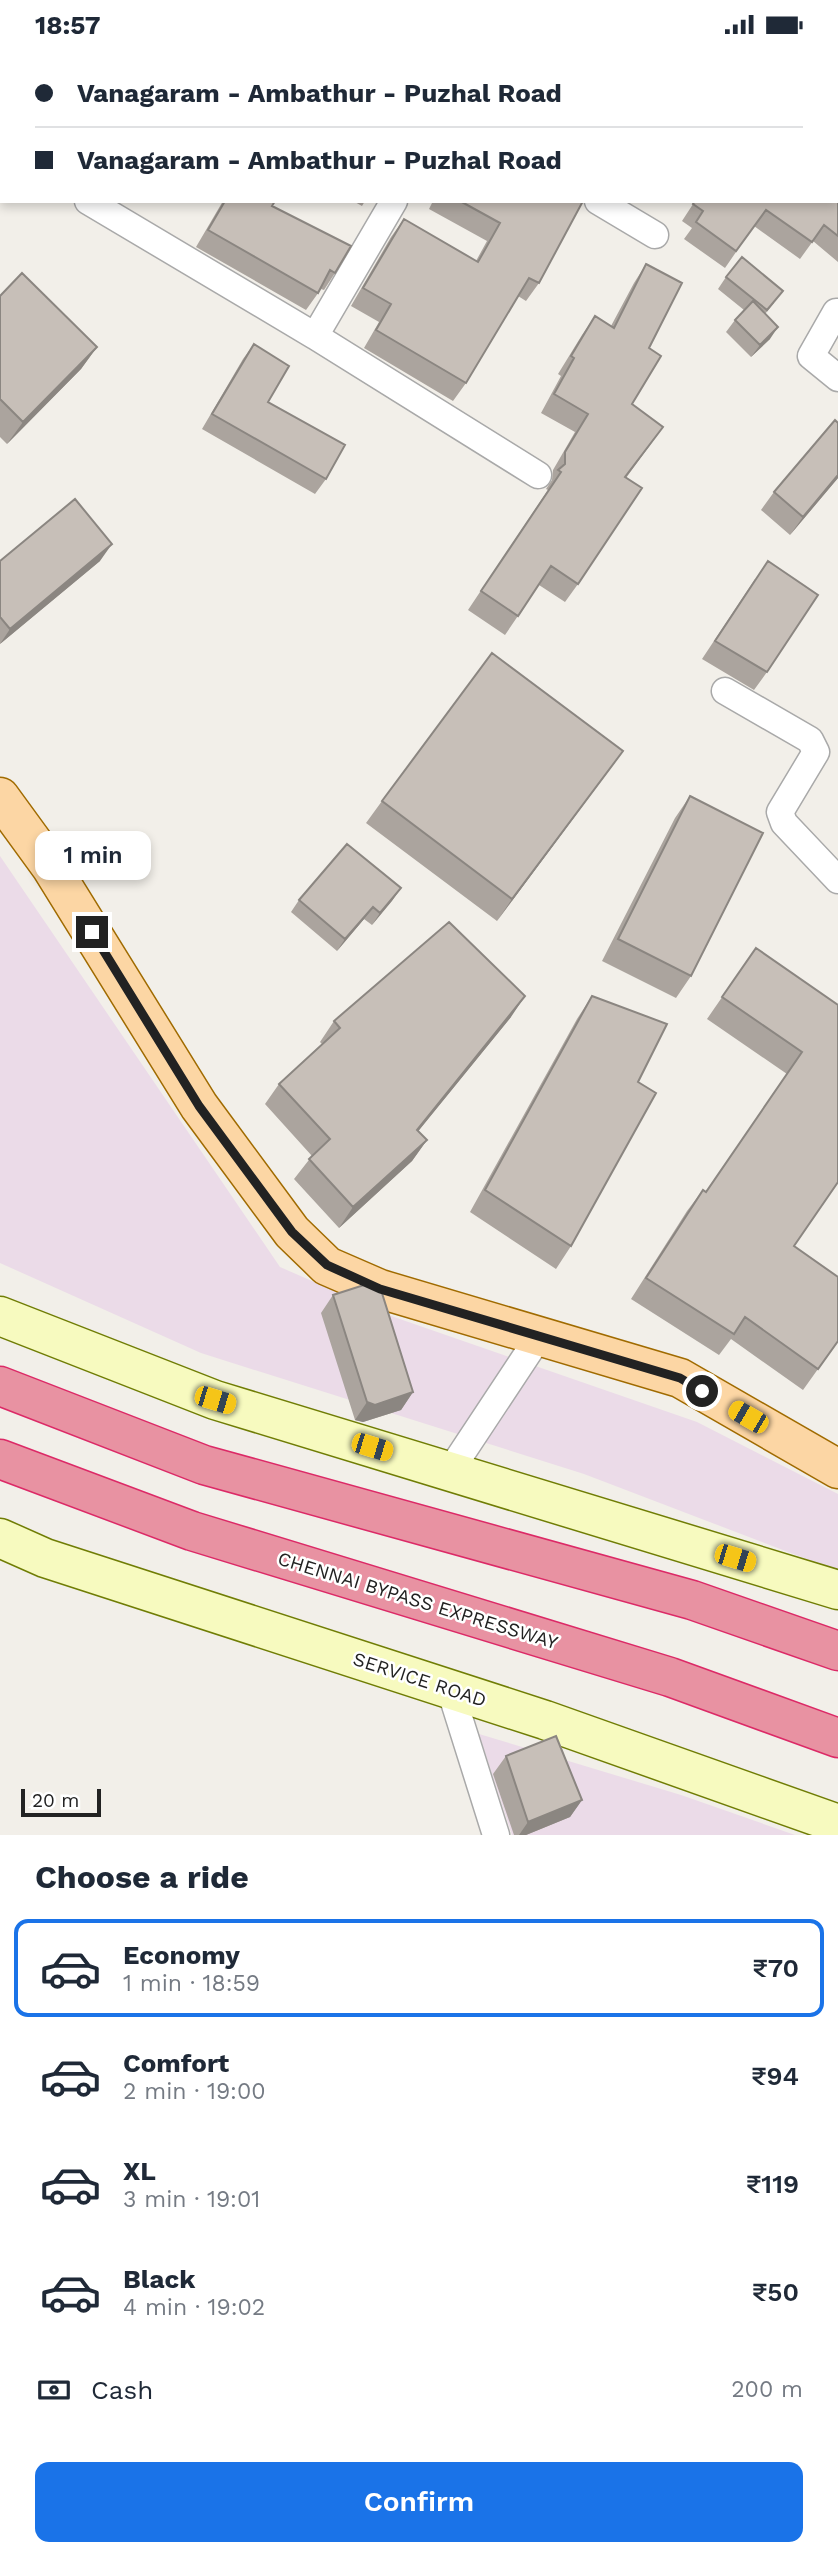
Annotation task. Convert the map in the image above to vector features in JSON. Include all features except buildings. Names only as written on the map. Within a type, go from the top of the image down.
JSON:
[{"type":"highway","points":[[0,1386],[204,1465],[692,1599],[838,1651]]},
{"type":"highway","name":"CHENNAI BYPASS EXPRESSWAY","points":[[0,1459],[192,1531],[670,1677],[838,1738]]},
{"type":"main road","points":[[0,797],[51,867],[199,1106],[292,1232],[327,1265],[380,1289],[680,1378],[838,1469]]},
{"type":"street","points":[[91,203],[316,336],[538,475]]},
{"type":"street","points":[[316,336],[393,203]]},
{"type":"street","points":[[601,203],[655,235]]},
{"type":"street","points":[[836,312],[811,356],[838,377]]},
{"type":"street","points":[[724,691],[810,740],[816,752],[780,812],[784,823],[838,880]]},
{"type":"street","points":[[0,1316],[215,1400],[838,1590]]},
{"type":"street","points":[[450,1471],[540,1335]]},
{"type":"street","name":"SERVICE ROAD","points":[[0,1538],[46,1558],[545,1720],[838,1823]]},
{"type":"street","points":[[450,1689],[496,1835]]},
{"type":"shaded area","points":[[0,856],[280,1267],[394,1317],[697,1422],[838,1494],[838,1571],[584,1474],[201,1353],[0,1263]]},
{"type":"shaded area","points":[[479,1734],[681,1795],[795,1835],[512,1835]]},
{"type":"route","points":[[92,932],[199,1106],[292,1232],[327,1265],[380,1289],[680,1378],[702,1391]]}]
